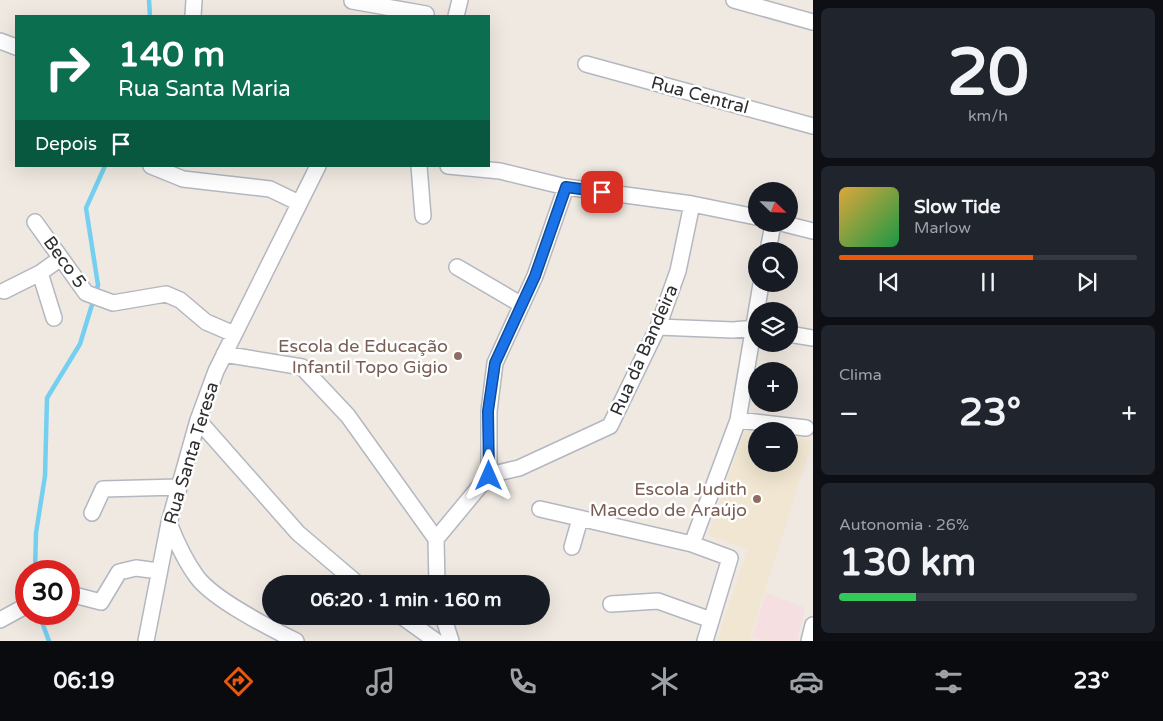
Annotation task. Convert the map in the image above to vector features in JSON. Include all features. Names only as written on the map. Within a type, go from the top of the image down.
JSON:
[{"type":"street","points":[[193,15],[194,0]]},
{"type":"street","points":[[456,15],[460,0]]},
{"type":"street","points":[[734,0],[813,22]]},
{"type":"street","points":[[352,1],[426,10]]},
{"type":"street","points":[[0,40],[15,47]]},
{"type":"street","name":"Rua Central","points":[[586,64],[813,126]]},
{"type":"street","points":[[153,167],[183,179],[270,189],[299,203]]},
{"type":"street","name":"Rua Santa Teresa","points":[[146,641],[158,571],[169,523],[198,420],[224,354],[317,167]]},
{"type":"street","points":[[419,167],[423,216]]},
{"type":"street","points":[[458,167],[500,171],[566,187],[692,204],[748,215]]},
{"type":"street","points":[[436,539],[489,476],[488,411],[495,363],[535,276],[566,187]]},
{"type":"street","name":"Rua da Bandeira","points":[[489,476],[519,468],[610,426],[658,327],[678,271],[692,204]]},
{"type":"street","name":"Beco 5","points":[[35,222],[86,293],[113,303],[166,294],[180,300],[206,322],[234,334]]},
{"type":"street","points":[[798,227],[813,231]]},
{"type":"street","points":[[4,291],[40,273],[61,258]]},
{"type":"street","points":[[457,267],[522,305]]},
{"type":"street","points":[[40,273],[54,318]]},
{"type":"street","points":[[658,327],[733,330],[748,328]]},
{"type":"street","points":[[798,336],[813,338]]},
{"type":"street","points":[[692,544],[738,420],[750,352]]},
{"type":"street","points":[[224,354],[302,367],[348,416],[436,539],[437,575]]},
{"type":"street","points":[[198,420],[298,533],[347,575]]},
{"type":"street","points":[[738,420],[806,428]]},
{"type":"street","points":[[92,513],[103,490],[179,487]]},
{"type":"street","points":[[540,509],[692,544],[730,558],[705,641]]},
{"type":"street","points":[[572,547],[580,519]]},
{"type":"street","points":[[169,523],[176,542],[197,578],[216,594],[273,630],[296,641]]},
{"type":"street","points":[[80,597],[101,602],[119,572],[136,568],[158,571]]},
{"type":"street","points":[[611,604],[658,601],[712,620]]},
{"type":"street","points":[[0,620],[15,612]]},
{"type":"street","points":[[414,625],[436,641]]},
{"type":"street","points":[[445,625],[451,641]]},
{"type":"street","points":[[809,641],[813,625]]},
{"type":"shaded area","name":"Escola Judith Macedo de Araújo","points":[[748,421],[751,422],[748,422],[748,472],[798,472],[798,437],[812,442],[749,641],[717,641],[748,549],[708,535]]},
{"type":"shaded area","points":[[766,593],[805,608],[797,641],[763,641],[752,637]]},
{"type":"waterway","points":[[149,0],[150,15]]},
{"type":"waterway","points":[[35,560],[36,533],[45,476],[47,398],[80,344],[98,285],[86,208],[105,167]]},
{"type":"waterway","points":[[43,625],[49,641]]},
{"type":"place","name":"Escola de Educação Infantil Topo Gigio","points":[[458,356]]},
{"type":"place","name":"Escola Judith Macedo de Araújo","points":[[757,499]]},
{"type":"route","points":[[489,476],[488,411],[495,363],[535,276],[566,187],[602,192]]}]
